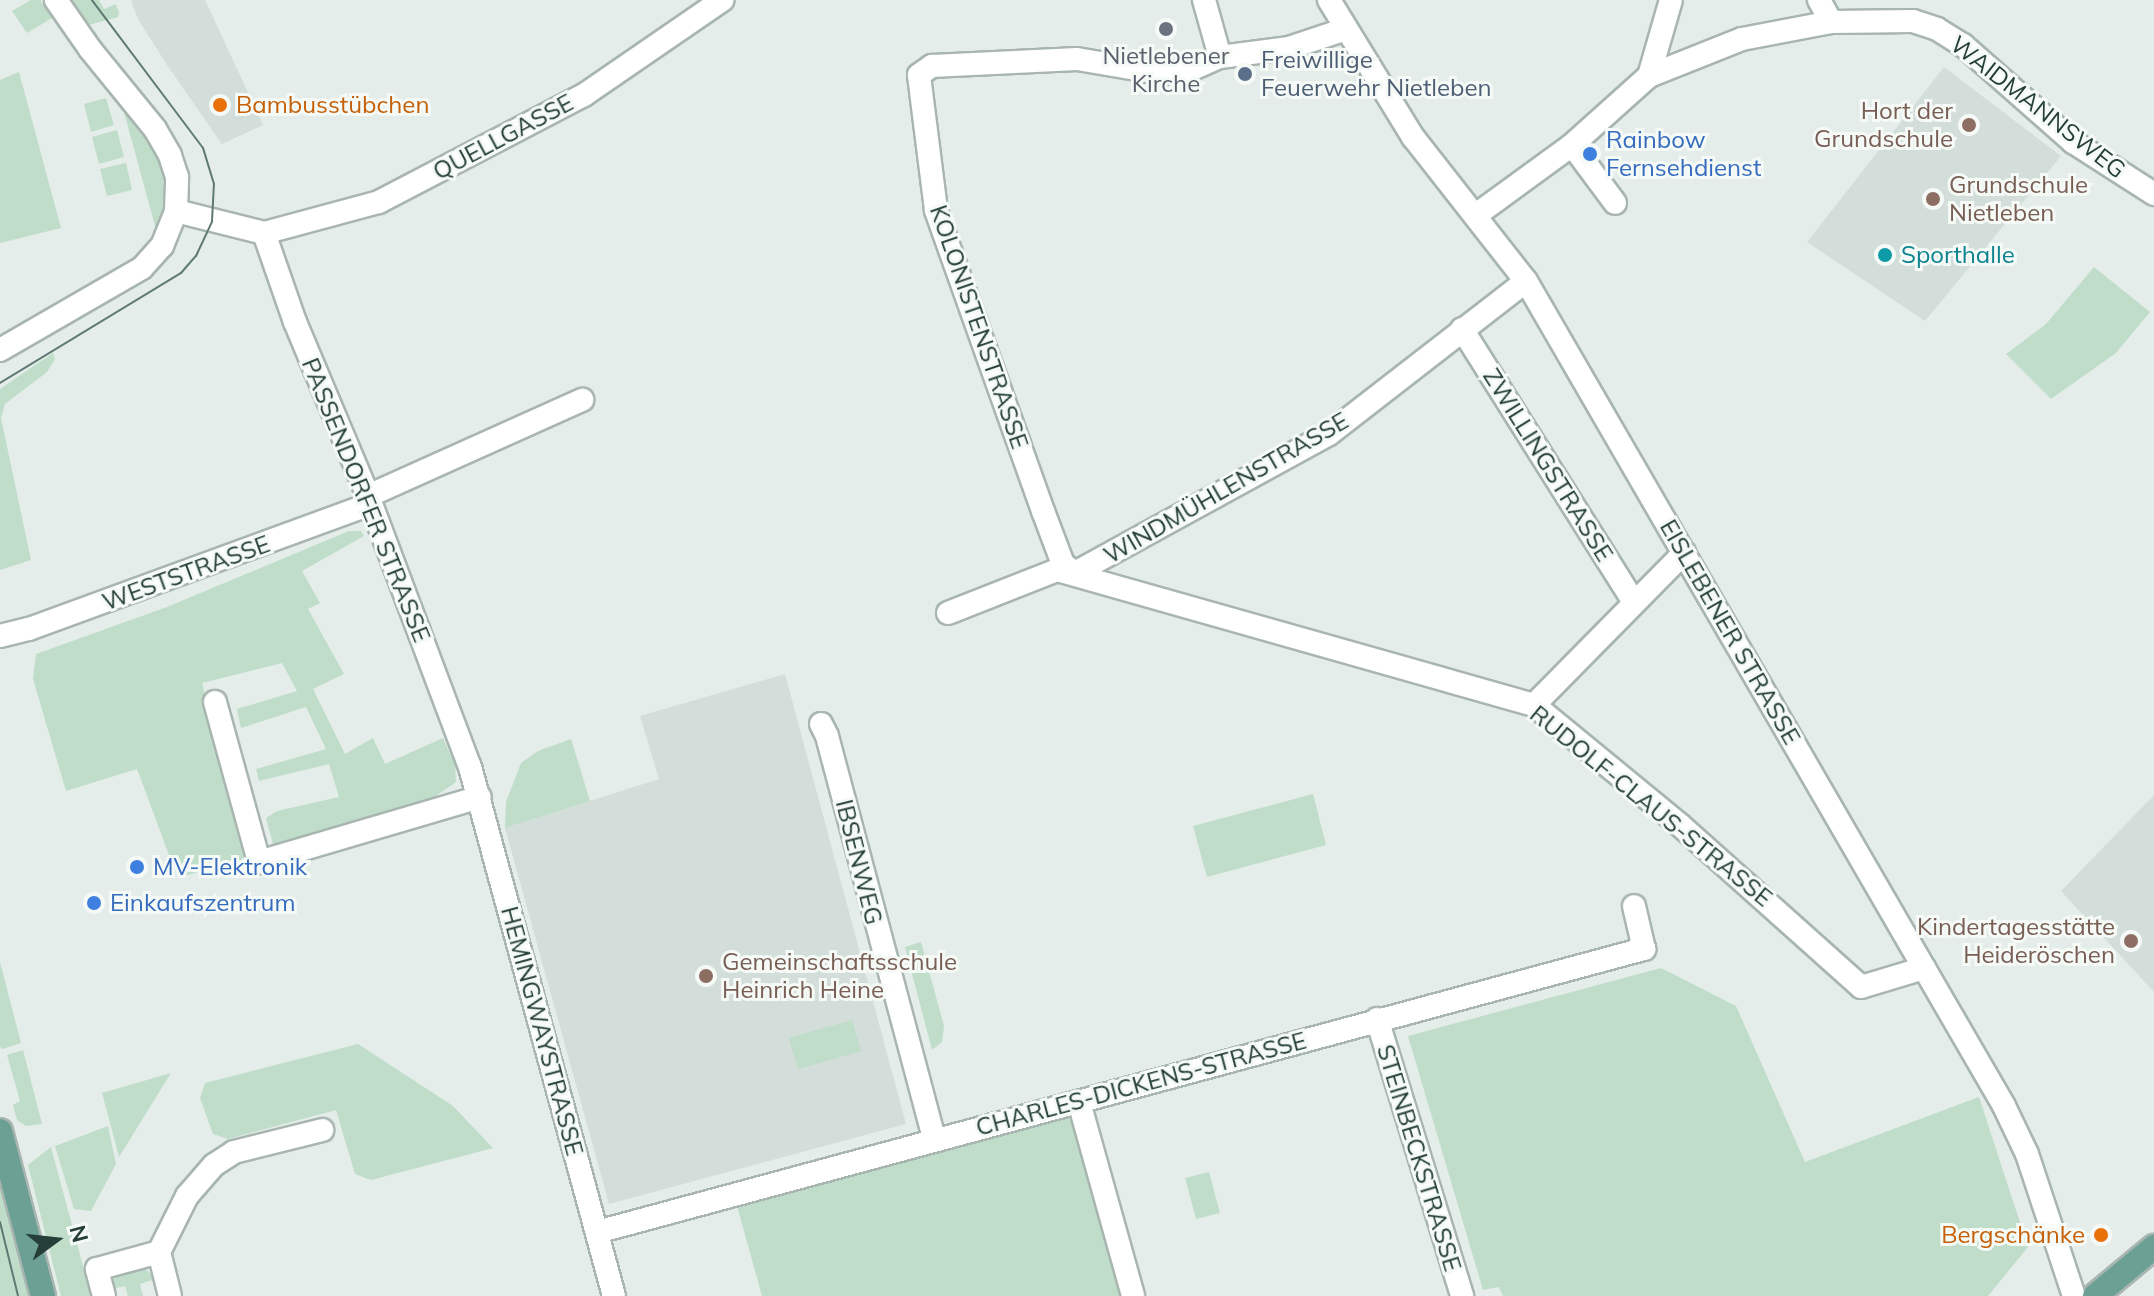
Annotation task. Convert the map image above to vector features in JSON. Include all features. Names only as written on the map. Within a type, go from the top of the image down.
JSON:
[{"type":"main road","points":[[0,1131],[43,1296]]},
{"type":"main road","points":[[2095,1296],[2154,1247]]},
{"type":"street","points":[[0,350],[142,268],[162,246],[176,211],[177,177],[170,155],[155,129],[90,49],[56,0]]},
{"type":"street","name":"QUELLGASSE","points":[[264,233],[379,202],[584,95],[722,0]]},
{"type":"street","points":[[1204,0],[1220,57],[1289,48],[1346,29]]},
{"type":"street","name":"EISLEBENER STRASSE","points":[[1329,0],[1413,137],[1526,281],[2004,1106],[2027,1154],[2074,1296]]},
{"type":"street","points":[[1649,76],[1671,0]]},
{"type":"street","points":[[1819,0],[1831,22]]},
{"type":"street","name":"WAIDMANNSWEG","points":[[1476,215],[1572,145],[1649,76],[1742,39],[1831,22],[1913,21],[1937,29],[1963,45],[2073,142],[2154,194]]},
{"type":"street","name":"KOLONISTENSTRASSE","points":[[1075,573],[1063,564],[936,210],[919,75],[932,66],[1077,59],[1160,73],[1188,71],[1220,57]]},
{"type":"street","points":[[1572,145],[1615,203]]},
{"type":"street","points":[[176,211],[264,233]]},
{"type":"street","name":"PASSENDORFER STRASSE","points":[[264,233],[295,322],[369,500],[470,767]]},
{"type":"street","name":"WINDMÜHLENSTRASSE","points":[[1075,573],[1329,434],[1526,281]]},
{"type":"street","name":"ZWILLINGSTRASSE","points":[[1462,329],[1633,601]]},
{"type":"street","name":"WESTSTRASSE","points":[[0,636],[69,615],[369,500],[582,400]]},
{"type":"street","points":[[1534,705],[1633,601],[1684,553]]},
{"type":"street","points":[[948,613],[1057,570],[1075,573]]},
{"type":"street","name":"RUDOLF-CLAUS-STRASSE","points":[[1075,573],[1534,705],[1680,825],[1861,987],[1924,968]]},
{"type":"street","points":[[215,702],[259,862],[480,797]]},
{"type":"street","name":"IBSENWEG","points":[[821,724],[827,736],[934,1139]]},
{"type":"street","name":"HEMINGWAYSTRASSE","points":[[470,767],[614,1296]]},
{"type":"street","name":"CHARLES-DICKENS-STRASSE","points":[[597,1232],[1644,949],[1634,906]]},
{"type":"street","name":"STEINBECKSTRASSE","points":[[1377,1019],[1462,1296]]},
{"type":"street","points":[[1079,1102],[1133,1296]]},
{"type":"street","points":[[170,1296],[159,1252],[187,1196],[214,1165],[234,1152],[322,1130]]},
{"type":"street","points":[[104,1296],[97,1269],[159,1252]]},
{"type":"shaded area","points":[[131,0],[205,0],[263,125],[222,144],[167,65],[138,19]]},
{"type":"shaded area","name":"Grundschule Nietleben","points":[[1944,67],[2061,156],[1925,321],[1807,242]]},
{"type":"shaded area","name":"Gemeinschaftsschule Heinrich Heine","points":[[785,674],[906,1124],[609,1204],[505,828],[659,779],[640,716]]},
{"type":"shaded area","name":"Kindertagesstätte Heideröschen","points":[[2154,795],[2154,992],[2061,891]]},
{"type":"green space","points":[[31,0],[40,0],[52,18],[27,33],[12,11]]},
{"type":"green space","points":[[67,0],[99,0],[104,9],[116,4],[118,17],[88,25]]},
{"type":"green space","points":[[19,72],[61,228],[0,243],[0,80]]},
{"type":"green space","points":[[106,98],[114,125],[91,132],[84,104]]},
{"type":"green space","points":[[122,105],[153,144],[164,172],[167,192],[157,233]]},
{"type":"green space","points":[[117,130],[124,157],[99,164],[92,137]]},
{"type":"green space","points":[[126,163],[132,190],[107,196],[100,169]]},
{"type":"green space","points":[[2094,267],[2150,312],[2116,353],[2051,399],[2006,354],[2046,324]]},
{"type":"green space","points":[[53,353],[55,359],[47,372],[5,404],[1,418],[31,560],[0,570],[0,389]]},
{"type":"green space","points":[[349,531],[361,531],[364,536],[302,571],[320,603],[308,609],[344,674],[313,689],[345,754],[373,738],[385,764],[443,738],[455,765],[456,782],[433,798],[275,851],[266,818],[277,811],[339,797],[329,764],[259,781],[256,769],[326,749],[306,707],[241,728],[237,709],[297,691],[282,663],[202,683],[247,854],[241,860],[180,877],[137,769],[66,791],[33,679],[36,654],[167,607]]},
{"type":"green space","points":[[571,739],[590,801],[505,828],[506,802],[521,763],[538,751]]},
{"type":"green space","points":[[1313,794],[1326,845],[1207,877],[1193,826]]},
{"type":"green space","points":[[921,942],[944,1026],[942,1042],[932,1050],[905,947]]},
{"type":"green space","points":[[0,962],[21,1043],[3,1049],[0,1047]]},
{"type":"green space","points":[[1661,968],[1736,1006],[1805,1162],[1979,1097],[2028,1247],[1988,1296],[1503,1296],[1499,1287],[1483,1290],[1408,1036]]},
{"type":"green space","points":[[852,1020],[861,1051],[798,1069],[789,1038]]},
{"type":"green space","points":[[358,1044],[453,1106],[493,1148],[371,1180],[355,1174],[336,1110],[228,1139],[213,1134],[200,1098],[205,1083]]},
{"type":"green space","points":[[23,1050],[42,1124],[26,1126],[17,1120],[13,1105],[20,1101],[7,1055]]},
{"type":"green space","points":[[171,1073],[119,1157],[102,1093]]},
{"type":"green space","points":[[1079,1102],[1133,1296],[762,1296],[734,1195]]},
{"type":"green space","points":[[108,1126],[116,1164],[91,1211],[74,1209],[55,1146]]},
{"type":"green space","points":[[51,1147],[91,1296],[61,1296],[28,1165]]},
{"type":"green space","points":[[0,1158],[34,1296],[0,1296]]},
{"type":"green space","points":[[1209,1172],[1220,1213],[1196,1219],[1185,1178]]},
{"type":"green space","points":[[135,1268],[146,1269],[155,1279],[140,1284],[143,1296],[128,1296],[125,1286],[112,1289],[113,1280]]},
{"type":"tram line","points":[[0,383],[181,273],[196,256],[212,221],[214,184],[203,148],[92,0]]},
{"type":"tram line","points":[[0,1222],[18,1296]]},
{"type":"place","name":"Nietlebener Kirche","points":[[1166,29]]},
{"type":"place","name":"Freiwillige Feuerwehr Nietleben","points":[[1245,74]]},
{"type":"place","name":"Bambusstübchen","points":[[220,105]]},
{"type":"place","name":"Hort der Grundschule","points":[[1969,125]]},
{"type":"place","name":"Rainbow Fernsehdienst","points":[[1590,154]]},
{"type":"place","name":"Grundschule Nietleben","points":[[1933,199]]},
{"type":"place","name":"Sporthalle","points":[[1885,255]]},
{"type":"place","name":"MV-Elektronik","points":[[137,867]]},
{"type":"place","name":"Einkaufszentrum","points":[[94,903]]},
{"type":"place","name":"Kindertagesstätte Heideröschen","points":[[2131,941]]},
{"type":"place","name":"Gemeinschaftsschule Heinrich Heine","points":[[706,976]]},
{"type":"place","name":"Bergschänke","points":[[2101,1235]]}]
